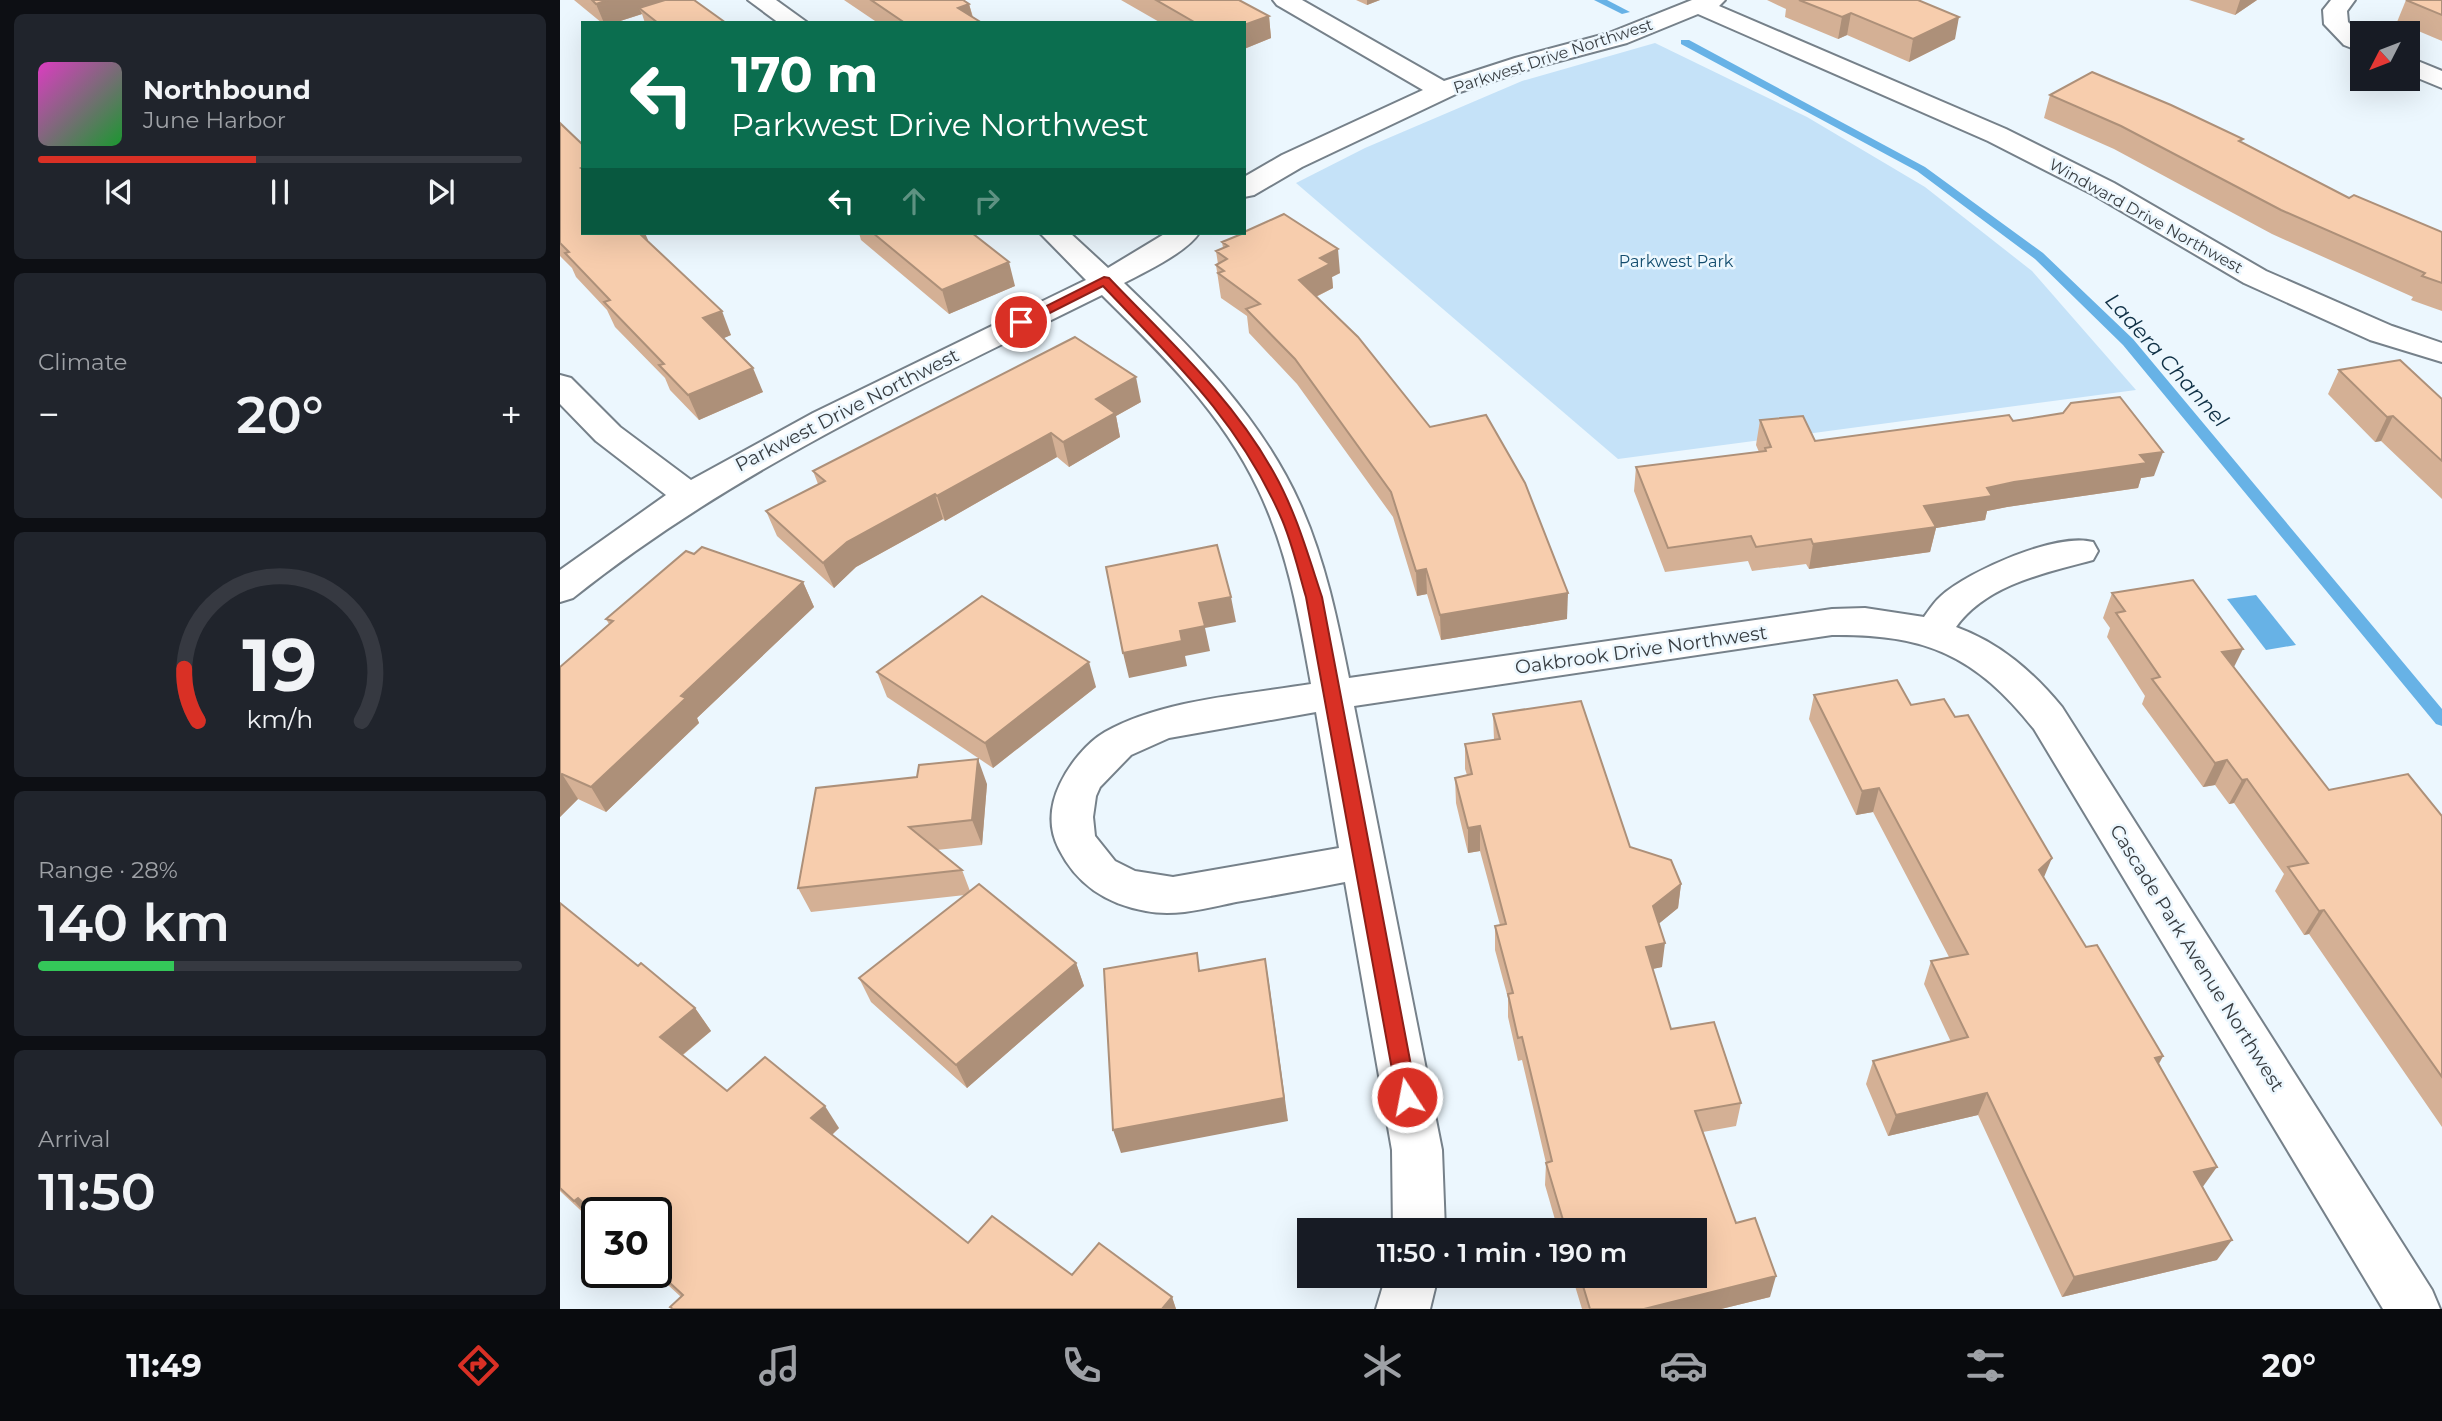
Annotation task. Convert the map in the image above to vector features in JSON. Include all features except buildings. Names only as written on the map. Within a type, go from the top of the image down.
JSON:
[{"type":"street","points":[[760,0],[793,21]]},
{"type":"street","points":[[1285,0],[1443,91]]},
{"type":"street","points":[[2343,0],[2335,10],[2336,24],[2350,37]]},
{"type":"street","name":"Parkwest Drive Northwest","points":[[1246,188],[1282,165],[1443,91],[1524,63],[1618,38],[1706,3]]},
{"type":"street","name":"Windward Drive Northwest","points":[[1706,3],[1997,135],[2104,189],[2255,277],[2381,333],[2442,353]]},
{"type":"street","points":[[2420,70],[2442,80]]},
{"type":"street","points":[[1056,235],[1214,395],[1267,473],[1289,518],[1306,566],[1417,1150],[1419,1218]]},
{"type":"street","name":"Parkwest Drive Northwest","points":[[560,589],[632,533],[689,495],[805,429],[1104,281],[1182,235]]},
{"type":"street","points":[[560,385],[608,434],[689,495]]},
{"type":"street","points":[[1940,635],[1954,604],[1994,577],[2038,560],[2080,551]]},
{"type":"street","name":"Oakbrook Drive Northwest","points":[[1363,861],[1201,891],[1173,894],[1146,892],[1121,885],[1100,873],[1084,856],[1074,837],[1072,817],[1075,796],[1084,777],[1117,744],[1163,724],[1332,695],[1832,622],[1891,623],[1940,635]]},
{"type":"street","name":"Cascade Park Avenue Northwest","points":[[1940,635],[1980,653],[2007,672],[2030,694],[2048,718],[2413,1309]]},
{"type":"street","points":[[1403,1309],[1409,1288]]},
{"type":"green space","name":"Parkwest Park","points":[[1655,43],[1807,117],[1925,187],[2032,271],[2136,390],[1618,459],[1296,183],[1365,148],[1522,81]]},
{"type":"water","points":[[2256,595],[2296,645],[2266,650],[2227,599]]},
{"type":"waterway","name":"Ladera Channel","points":[[1599,0],[1625,12]]},
{"type":"waterway","name":"Ladera Channel","points":[[1685,42],[1921,169],[2039,256],[2128,342],[2442,720]]},
{"type":"route","points":[[1021,322],[1104,281],[1214,395],[1267,473],[1289,518],[1314,597],[1407,1097]]}]
